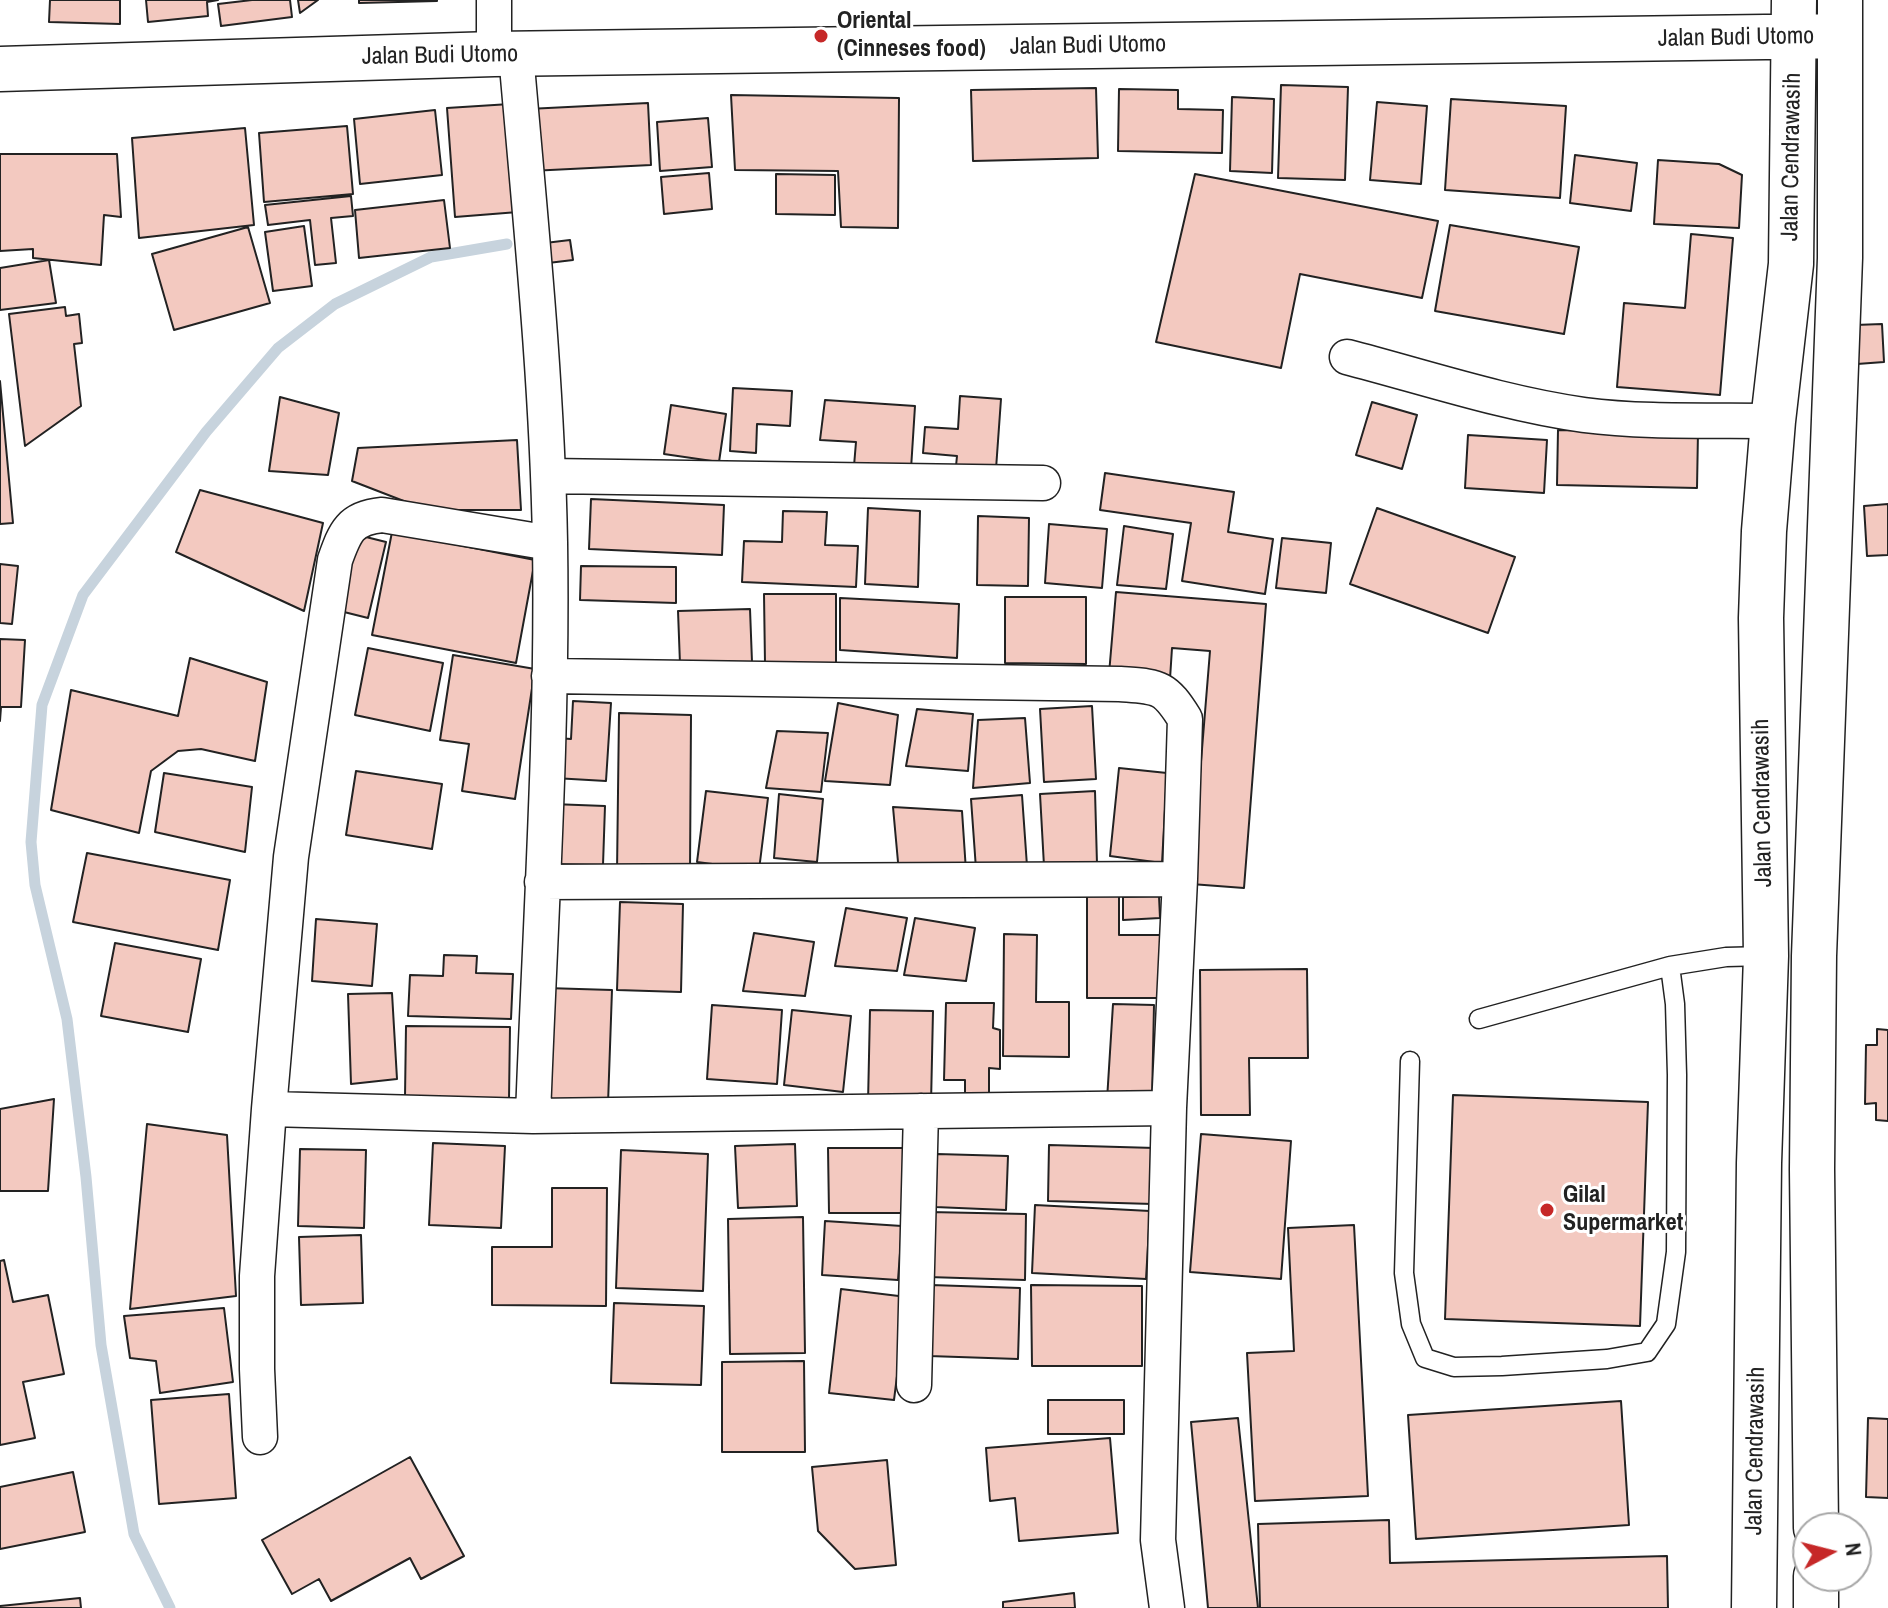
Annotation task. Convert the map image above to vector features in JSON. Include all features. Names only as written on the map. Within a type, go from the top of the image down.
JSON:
[{"type":"main road","name":"Jalan Cendrawasih","points":[[1754,1608],[1759,1163],[1766,956],[1761,618],[1773,421],[1791,264],[1793,18]]},
{"type":"main road","name":"Jalan Budi Utomo","points":[[0,69],[1840,18]]},
{"type":"main road","name":"Jalan Cendrawasih","points":[[1816,1512],[1812,1169],[1814,956],[1840,258],[1840,18]]},
{"type":"main road","points":[[1759,1163],[1812,1169]]},
{"type":"street","points":[[494,0],[505,54],[541,346],[548,476],[549,676],[533,1116]]},
{"type":"street","points":[[1347,357],[1538,406],[1583,414],[1629,419],[1773,421]]},
{"type":"street","points":[[548,476],[1043,483]]},
{"type":"street","points":[[260,1437],[257,1276],[269,1109],[291,857],[335,560],[345,532],[364,517],[382,515],[550,543]]},
{"type":"street","points":[[549,676],[1120,684],[1152,687],[1171,696],[1185,719],[1169,1108],[1158,1540],[1167,1608]]},
{"type":"street","points":[[542,882],[1180,879]]},
{"type":"street","points":[[269,1109],[533,1116],[1169,1108]]},
{"type":"street","points":[[914,1385],[921,1111]]},
{"type":"lane","points":[[1479,1019],[1670,966],[1726,957],[1766,956]]},
{"type":"lane","points":[[1410,1061],[1404,1273],[1411,1324],[1425,1358],[1454,1367],[1502,1366],[1607,1359],[1647,1352],[1666,1324],[1676,1252],[1677,1075],[1675,1004],[1670,966]]},
{"type":"building","points":[[50,0],[120,0],[120,24],[49,22]]},
{"type":"building","points":[[146,0],[218,0],[207,2],[208,16],[148,22]]},
{"type":"building","points":[[290,0],[292,17],[221,26],[218,4]]},
{"type":"building","points":[[298,0],[318,0],[300,13]]},
{"type":"building","points":[[359,0],[437,0],[437,1],[359,3]]},
{"type":"building","points":[[1281,85],[1348,87],[1345,180],[1278,178]]},
{"type":"building","points":[[1096,88],[1098,158],[973,161],[971,90]]},
{"type":"building","points":[[1119,89],[1178,90],[1178,109],[1223,110],[1222,153],[1118,151]]},
{"type":"building","points":[[731,95],[899,98],[898,228],[841,227],[838,171],[735,170]]},
{"type":"building","points":[[1232,97],[1274,99],[1272,173],[1230,171]]},
{"type":"building","points":[[1451,99],[1566,106],[1560,198],[1445,190]]},
{"type":"building","points":[[1377,102],[1427,106],[1421,184],[1370,180]]},
{"type":"building","points":[[648,103],[651,165],[530,171],[528,109]]},
{"type":"building","points":[[510,104],[518,212],[455,217],[447,108]]},
{"type":"building","points":[[435,110],[442,175],[360,184],[354,119]]},
{"type":"building","points":[[708,118],[712,167],[660,171],[657,122]]},
{"type":"building","points":[[347,126],[353,194],[264,202],[259,133]]},
{"type":"building","points":[[245,128],[254,225],[139,238],[132,138]]},
{"type":"building","points":[[0,154],[117,154],[121,217],[104,215],[101,265],[33,258],[33,249],[0,251]]},
{"type":"building","points":[[1575,155],[1637,163],[1631,211],[1570,203]]},
{"type":"building","points":[[1658,160],[1719,164],[1742,175],[1739,228],[1654,224]]},
{"type":"building","points":[[709,173],[712,209],[664,214],[661,177]]},
{"type":"building","points":[[776,174],[835,175],[835,215],[776,214]]},
{"type":"building","points":[[1195,174],[1438,221],[1422,298],[1300,274],[1281,368],[1156,342]]},
{"type":"building","points":[[351,196],[353,216],[331,218],[336,263],[315,265],[310,220],[268,225],[265,205]]},
{"type":"building","points":[[444,200],[450,248],[359,258],[355,210]]},
{"type":"building","points":[[1450,225],[1579,247],[1564,334],[1435,311]]},
{"type":"building","points":[[304,226],[312,286],[273,291],[265,232]]},
{"type":"building","points":[[248,227],[270,303],[174,330],[152,254]]},
{"type":"building","points":[[1691,234],[1733,238],[1720,395],[1617,387],[1624,303],[1685,308]]},
{"type":"building","points":[[570,240],[573,260],[548,263],[545,243]]},
{"type":"building","points":[[49,260],[56,303],[0,310],[0,268]]},
{"type":"building","points":[[65,307],[66,316],[79,314],[82,343],[74,344],[81,406],[25,446],[9,314]]},
{"type":"building","points":[[1882,324],[1884,362],[1857,364],[1855,325]]},
{"type":"building","points":[[0,381],[13,523],[0,524]]},
{"type":"building","points":[[733,388],[792,391],[790,426],[757,424],[756,453],[730,451]]},
{"type":"building","points":[[960,396],[1001,399],[996,469],[956,466],[957,456],[923,453],[925,427],[958,429]]},
{"type":"building","points":[[280,397],[339,413],[328,475],[269,471]]},
{"type":"building","points":[[825,400],[915,406],[911,469],[854,466],[856,442],[820,440]]},
{"type":"building","points":[[1372,402],[1417,415],[1402,469],[1356,455]]},
{"type":"building","points":[[671,405],[726,414],[719,462],[664,454]]},
{"type":"building","points":[[1558,430],[1698,432],[1697,488],[1557,485]]},
{"type":"building","points":[[1468,435],[1547,440],[1544,493],[1465,488]]},
{"type":"building","points":[[517,440],[521,510],[427,510],[352,481],[358,448]]},
{"type":"building","points":[[1105,473],[1234,492],[1228,532],[1273,539],[1265,594],[1182,581],[1191,523],[1100,510]]},
{"type":"building","points":[[200,490],[323,523],[304,611],[176,552]]},
{"type":"building","points":[[591,499],[724,505],[722,555],[589,549]]},
{"type":"building","points":[[1888,504],[1888,555],[1867,556],[1864,506]]},
{"type":"building","points":[[868,508],[920,511],[918,587],[865,584]]},
{"type":"building","points":[[1377,508],[1515,557],[1488,633],[1350,584]]},
{"type":"building","points":[[783,511],[827,512],[825,545],[858,546],[856,587],[742,582],[744,541],[782,542]]},
{"type":"building","points":[[978,516],[1029,518],[1028,586],[977,585]]},
{"type":"building","points":[[1049,524],[1107,529],[1102,588],[1045,583]]},
{"type":"building","points":[[1124,526],[1173,534],[1166,589],[1117,585]]},
{"type":"building","points":[[392,532],[535,560],[516,663],[372,635]]},
{"type":"building","points":[[354,534],[386,542],[368,618],[336,610]]},
{"type":"building","points":[[1282,538],[1331,543],[1326,593],[1276,588]]},
{"type":"building","points":[[0,564],[18,566],[12,624],[0,623]]},
{"type":"building","points":[[581,566],[676,567],[676,603],[580,600]]},
{"type":"building","points":[[1116,592],[1266,604],[1244,888],[1191,884],[1210,651],[1172,648],[1170,679],[1109,674]]},
{"type":"building","points":[[764,594],[836,594],[836,663],[765,664]]},
{"type":"building","points":[[1005,597],[1086,597],[1086,664],[1005,663]]},
{"type":"building","points":[[840,598],[959,604],[957,658],[840,650]]},
{"type":"building","points":[[750,609],[752,662],[680,664],[678,611]]},
{"type":"building","points":[[0,639],[25,640],[21,707],[1,707],[0,721]]},
{"type":"building","points":[[368,648],[443,663],[430,731],[355,715]]},
{"type":"building","points":[[453,655],[535,669],[515,799],[462,791],[469,744],[440,740]]},
{"type":"building","points":[[190,658],[267,682],[255,761],[201,749],[178,751],[151,771],[139,833],[51,810],[71,690],[178,716]]},
{"type":"building","points":[[573,701],[611,703],[606,781],[554,778],[557,738],[571,739]]},
{"type":"building","points":[[838,703],[898,715],[890,785],[825,781]]},
{"type":"building","points":[[1092,706],[1096,779],[1044,782],[1040,709]]},
{"type":"building","points":[[917,709],[973,714],[968,771],[906,766]]},
{"type":"building","points":[[619,713],[691,715],[690,871],[617,872]]},
{"type":"building","points":[[1025,718],[1030,783],[973,788],[978,720]]},
{"type":"building","points":[[777,731],[828,733],[821,792],[766,788]]},
{"type":"building","points":[[1119,768],[1167,773],[1162,863],[1110,856]]},
{"type":"building","points":[[356,771],[442,784],[432,849],[346,835]]},
{"type":"building","points":[[164,773],[252,787],[245,852],[155,832]]},
{"type":"building","points":[[706,791],[768,798],[759,870],[697,862]]},
{"type":"building","points":[[1095,791],[1097,864],[1044,866],[1040,794]]},
{"type":"building","points":[[779,794],[823,799],[817,862],[774,858]]},
{"type":"building","points":[[1022,795],[1027,866],[976,869],[971,799]]},
{"type":"building","points":[[552,804],[605,806],[603,865],[550,864]]},
{"type":"building","points":[[893,807],[962,811],[966,871],[899,873]]},
{"type":"building","points":[[87,853],[230,880],[218,950],[73,922]]},
{"type":"building","points":[[1087,891],[1119,891],[1119,935],[1164,935],[1164,998],[1087,998]]},
{"type":"building","points":[[1159,896],[1160,918],[1123,920],[1123,897]]},
{"type":"building","points":[[620,902],[683,904],[681,992],[617,990]]},
{"type":"building","points":[[846,908],[907,918],[897,971],[835,966]]},
{"type":"building","points":[[915,918],[975,928],[966,981],[904,975]]},
{"type":"building","points":[[316,919],[377,924],[372,986],[312,981]]},
{"type":"building","points":[[754,933],[814,942],[805,996],[743,991]]},
{"type":"building","points":[[1004,934],[1037,935],[1036,1002],[1069,1002],[1069,1057],[1003,1056]]},
{"type":"building","points":[[115,943],[201,959],[188,1032],[101,1016]]},
{"type":"building","points":[[444,955],[477,956],[476,973],[513,974],[511,1019],[408,1016],[410,975],[443,976]]},
{"type":"building","points":[[1307,969],[1308,1058],[1249,1058],[1250,1115],[1201,1115],[1200,970]]},
{"type":"building","points":[[546,988],[612,990],[608,1104],[543,1102]]},
{"type":"building","points":[[392,993],[397,1079],[351,1084],[348,994]]},
{"type":"building","points":[[946,1003],[994,1003],[993,1028],[1000,1030],[1000,1069],[989,1068],[989,1094],[965,1093],[965,1080],[944,1080]]},
{"type":"building","points":[[1113,1004],[1154,1005],[1152,1100],[1107,1100]]},
{"type":"building","points":[[712,1005],[782,1010],[777,1084],[707,1079]]},
{"type":"building","points":[[792,1010],[851,1016],[843,1092],[784,1085]]},
{"type":"building","points":[[870,1010],[933,1011],[931,1104],[868,1103]]},
{"type":"building","points":[[406,1026],[510,1027],[509,1099],[405,1097]]},
{"type":"building","points":[[1877,1029],[1888,1030],[1888,1121],[1876,1120],[1876,1103],[1865,1104],[1866,1045],[1877,1045]]},
{"type":"building","name":"Gilal Supermarket","points":[[1453,1095],[1648,1102],[1640,1326],[1445,1319]]},
{"type":"building","points":[[54,1099],[48,1191],[0,1191],[0,1109]]},
{"type":"building","points":[[147,1124],[227,1135],[236,1296],[130,1309]]},
{"type":"building","points":[[1201,1134],[1291,1141],[1281,1279],[1190,1272]]},
{"type":"building","points":[[433,1143],[505,1146],[501,1228],[429,1225]]},
{"type":"building","points":[[795,1144],[797,1206],[738,1208],[735,1146]]},
{"type":"building","points":[[1049,1145],[1155,1148],[1153,1204],[1048,1201]]},
{"type":"building","points":[[828,1148],[903,1148],[903,1213],[829,1213]]},
{"type":"building","points":[[300,1149],[366,1150],[364,1228],[298,1226]]},
{"type":"building","points":[[621,1150],[708,1154],[703,1291],[616,1288]]},
{"type":"building","points":[[937,1154],[1008,1156],[1006,1210],[935,1207]]},
{"type":"building","points":[[552,1188],[607,1188],[606,1306],[492,1305],[492,1247],[552,1247]]},
{"type":"building","points":[[1035,1205],[1150,1211],[1146,1279],[1032,1273]]},
{"type":"building","points":[[929,1212],[1026,1214],[1025,1280],[928,1277]]},
{"type":"building","points":[[803,1217],[805,1353],[730,1354],[728,1219]]},
{"type":"building","points":[[825,1221],[902,1226],[898,1280],[822,1275]]},
{"type":"building","points":[[1354,1225],[1368,1496],[1255,1501],[1247,1353],[1294,1351],[1288,1228]]},
{"type":"building","points":[[361,1235],[363,1303],[301,1305],[299,1237]]},
{"type":"building","points":[[4,1260],[13,1302],[48,1295],[64,1374],[23,1382],[35,1438],[0,1445],[0,1261]]},
{"type":"building","points":[[931,1285],[1020,1288],[1018,1359],[929,1356]]},
{"type":"building","points":[[1031,1285],[1142,1286],[1142,1366],[1032,1366]]},
{"type":"building","points":[[841,1289],[907,1297],[894,1400],[829,1393]]},
{"type":"building","points":[[614,1303],[704,1306],[701,1385],[611,1383]]},
{"type":"building","points":[[224,1308],[233,1382],[160,1393],[156,1361],[130,1358],[124,1316]]},
{"type":"building","points":[[804,1361],[805,1452],[722,1452],[722,1362]]},
{"type":"building","points":[[229,1394],[236,1498],[159,1504],[151,1400]]},
{"type":"building","points":[[1048,1400],[1124,1400],[1124,1434],[1048,1434]]},
{"type":"building","points":[[1621,1401],[1629,1525],[1416,1539],[1408,1415]]},
{"type":"building","points":[[1238,1418],[1258,1608],[1208,1608],[1191,1422]]},
{"type":"building","points":[[1868,1418],[1888,1419],[1888,1498],[1866,1497]]},
{"type":"building","points":[[1110,1438],[1118,1533],[1019,1541],[1015,1498],[990,1501],[986,1448]]},
{"type":"building","points":[[410,1457],[464,1556],[421,1579],[410,1558],[331,1601],[319,1579],[292,1594],[262,1540]]},
{"type":"building","points":[[887,1460],[896,1565],[855,1569],[818,1531],[812,1467]]},
{"type":"building","points":[[73,1472],[85,1532],[0,1549],[0,1487]]},
{"type":"building","points":[[1389,1520],[1390,1563],[1667,1556],[1668,1608],[1260,1608],[1258,1524]]},
{"type":"building","points":[[1074,1593],[1075,1608],[1003,1608],[1003,1602]]},
{"type":"building","points":[[80,1598],[81,1608],[0,1608],[0,1606]]},
{"type":"waterway","points":[[170,1608],[134,1534],[101,1345],[86,1177],[67,1019],[35,885],[31,842],[42,705],[83,595],[206,432],[278,348],[335,304],[431,257],[507,244]]},
{"type":"place","name":"Oriental (Cinneses food)","points":[[821,36]]},
{"type":"place","name":"Gilal Supermarket","points":[[1547,1210]]}]
